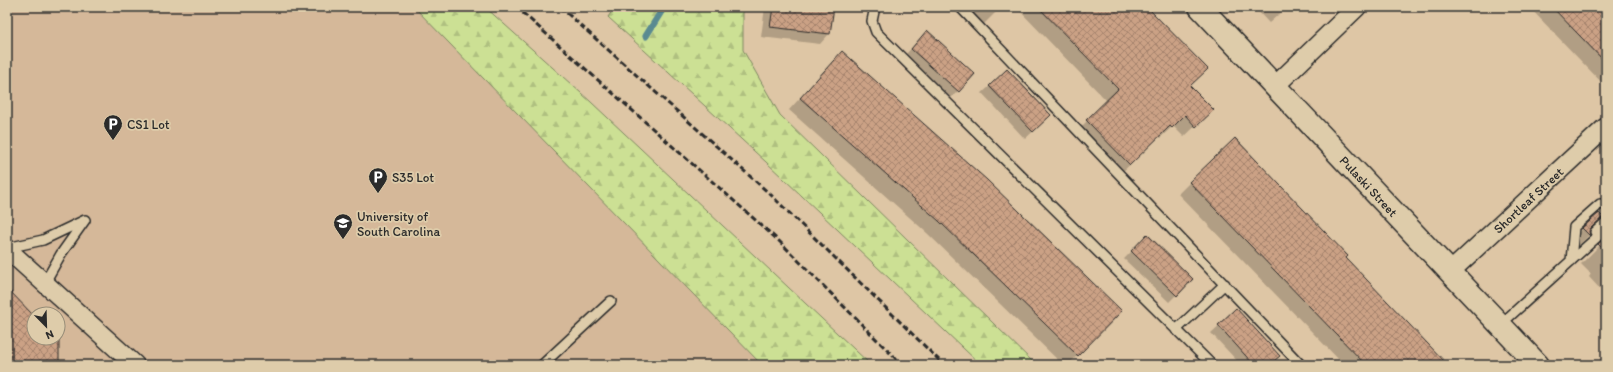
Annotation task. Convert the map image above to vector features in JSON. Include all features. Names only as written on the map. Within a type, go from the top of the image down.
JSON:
[{"type":"street","name":"Pulaski Street","points":[[1200,7],[1538,365]]},
{"type":"street","points":[[1275,86],[1357,7]]},
{"type":"street","name":"Shortleaf Street","points":[[1450,272],[1606,127]]},
{"type":"street","points":[[7,248],[44,284],[135,365]]},
{"type":"lane","points":[[875,7],[872,21],[876,32],[1212,365]]},
{"type":"lane","points":[[960,7],[1301,365]]},
{"type":"lane","points":[[1571,261],[1574,227],[1600,204],[1606,204]]},
{"type":"lane","points":[[7,248],[43,240],[85,220],[61,254],[44,284]]},
{"type":"lane","points":[[1571,261],[1588,237],[1606,222]]},
{"type":"lane","points":[[1500,324],[1606,229]]},
{"type":"lane","points":[[1176,330],[1224,284]]},
{"type":"lane","points":[[542,365],[611,301]]},
{"type":"shaded area","name":"University of South Carolina","points":[[7,7],[424,7],[806,365],[7,365]]},
{"type":"green space","points":[[414,7],[485,7],[591,102],[871,365],[762,365]]},
{"type":"green space","points":[[615,7],[743,7],[743,50],[780,115],[1036,365],[981,365],[766,162],[608,17]]},
{"type":"building","points":[[773,7],[834,7],[830,34],[770,27]]},
{"type":"building","points":[[1038,7],[1147,7],[1208,69],[1190,86],[1214,110],[1196,127],[1185,115],[1172,128],[1170,126],[1130,165],[1086,120],[1118,89]]},
{"type":"building","points":[[1552,7],[1606,7],[1606,63]]},
{"type":"building","points":[[927,30],[975,74],[959,92],[911,49]]},
{"type":"building","points":[[842,51],[987,180],[1122,311],[1078,356],[939,221],[800,98]]},
{"type":"building","points":[[1007,69],[1051,115],[1033,132],[989,86]]},
{"type":"building","points":[[1235,138],[1348,256],[1346,258],[1448,365],[1366,365],[1189,182]]},
{"type":"building","points":[[1599,213],[1603,217],[1591,228],[1589,231],[1590,236],[1582,228]]},
{"type":"building","points":[[1147,234],[1193,279],[1177,296],[1131,251]]},
{"type":"building","points":[[1606,237],[1606,252],[1598,244]]},
{"type":"building","points":[[7,288],[26,308],[26,346],[59,346],[59,365],[7,365]]},
{"type":"building","points":[[1236,308],[1280,356],[1269,365],[1254,365],[1218,325]]},
{"type":"waterway","points":[[646,36],[664,7]]},
{"type":"railway","points":[[516,7],[779,241],[902,365]]},
{"type":"railway","points":[[560,7],[770,194],[944,365]]},
{"type":"place","name":"CS1 Lot","points":[[113,141]]},
{"type":"place","name":"S35 Lot","points":[[378,194]]},
{"type":"place","name":"University of South Carolina","points":[[343,240]]}]
